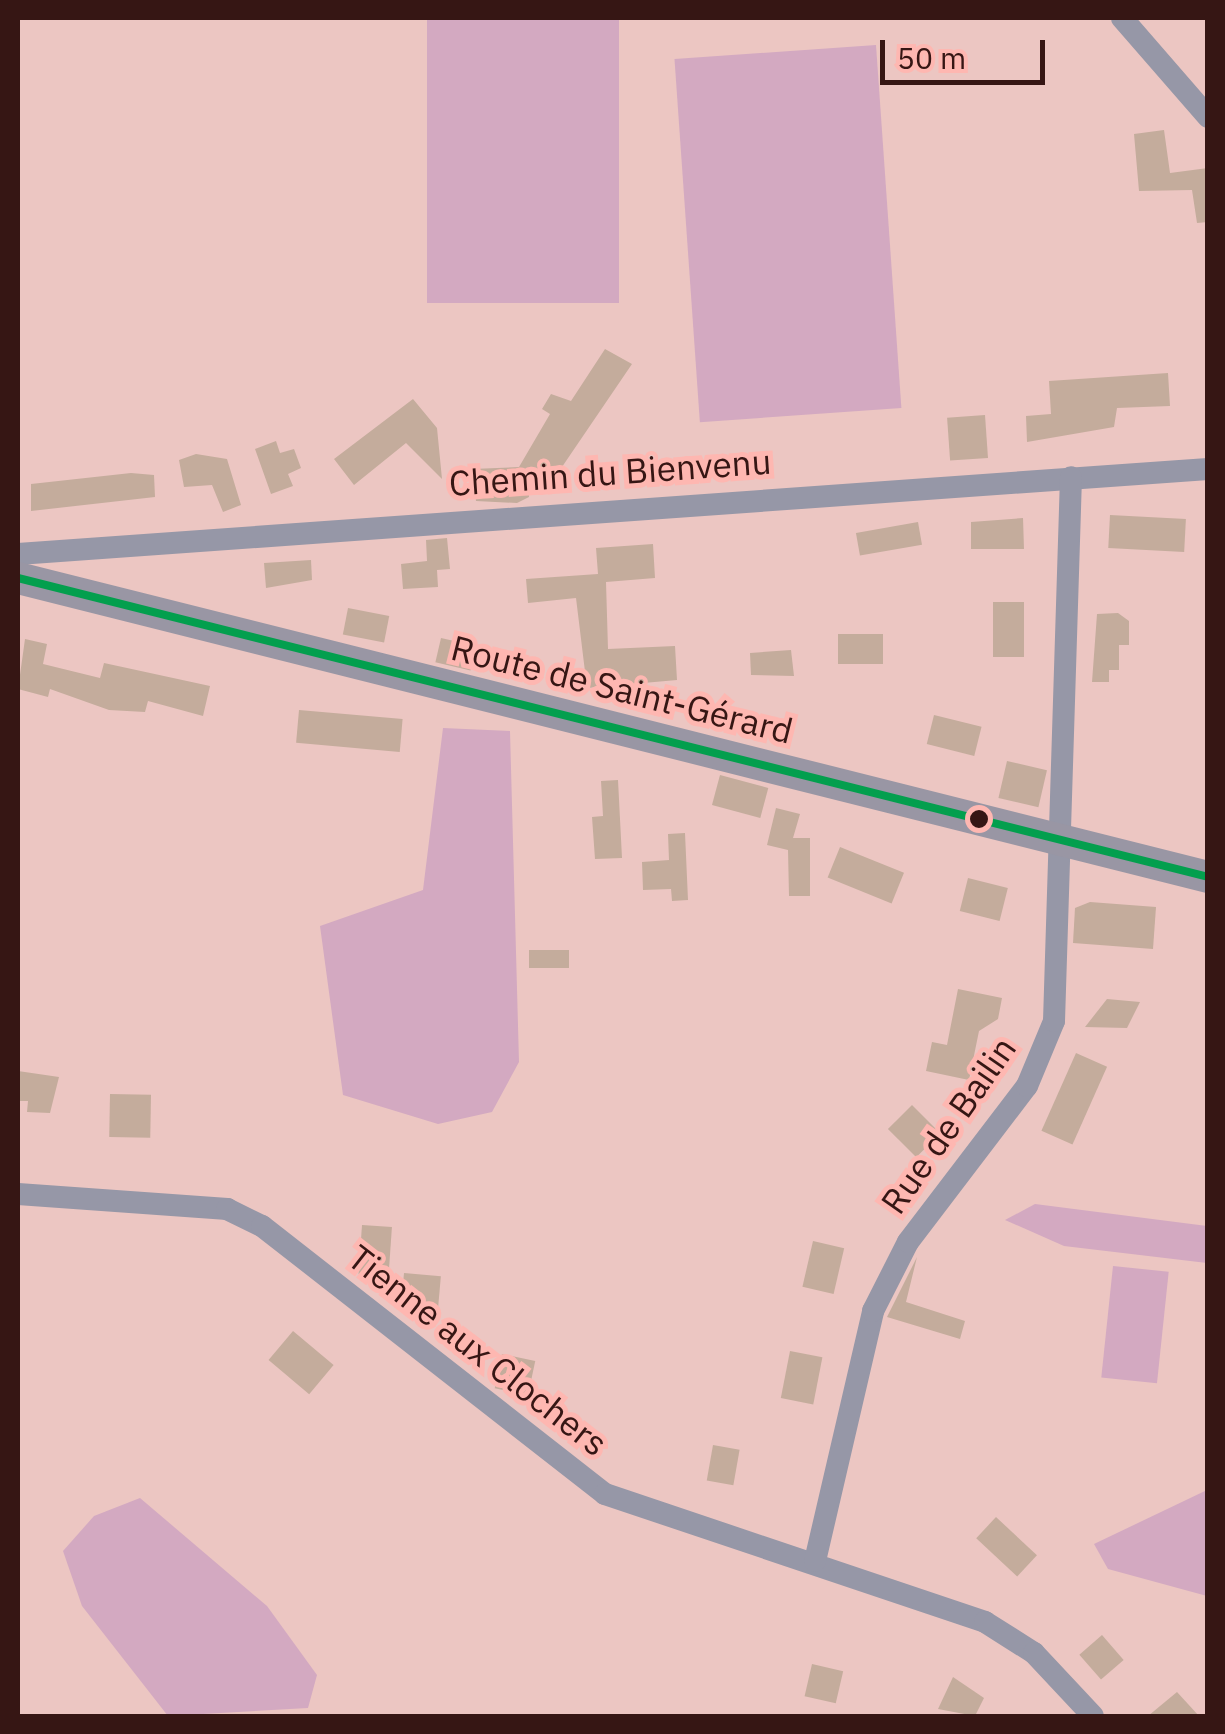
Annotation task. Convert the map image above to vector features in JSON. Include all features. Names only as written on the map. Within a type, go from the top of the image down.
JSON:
[{"type":"main road","name":"Route de Saint-Gérard","points":[[18,578],[1208,878]]},
{"type":"street","points":[[1122,18],[1208,117]]},
{"type":"street","name":"Chemin du Bienvenu","points":[[18,554],[1208,468]]},
{"type":"street","name":"Rue de Bailin","points":[[815,1561],[873,1311],[908,1242],[1045,1054],[1056,995],[1055,839],[1071,477]]},
{"type":"street","name":"Tienne aux Clochers","points":[[18,1194],[227,1210],[244,1218],[604,1494],[815,1561],[985,1622],[1034,1653],[1092,1716]]},
{"type":"shaded area","points":[[427,18],[619,18],[619,303],[427,303]]},
{"type":"shaded area","points":[[876,45],[901,408],[700,422],[674,59]]},
{"type":"shaded area","points":[[443,728],[510,731],[519,1062],[492,1112],[438,1124],[343,1095],[320,926],[423,890]]},
{"type":"shaded area","points":[[1035,1204],[1207,1226],[1207,1263],[1064,1246],[1005,1220]]},
{"type":"shaded area","points":[[1113,1266],[1169,1272],[1157,1383],[1101,1377]]},
{"type":"shaded area","points":[[1207,1490],[1207,1596],[1108,1569],[1094,1544]]},
{"type":"shaded area","points":[[140,1498],[267,1606],[317,1675],[308,1708],[168,1716],[82,1606],[63,1551],[94,1516]]},
{"type":"building","points":[[1164,130],[1170,173],[1208,168],[1208,222],[1197,223],[1192,190],[1139,191],[1134,134]]},
{"type":"building","points":[[605,349],[632,364],[547,489],[529,480],[529,497],[517,503],[476,501],[472,469],[519,467],[550,414],[542,409],[551,394],[571,401]]},
{"type":"building","points":[[1168,373],[1170,406],[1117,408],[1114,427],[1027,442],[1026,416],[1051,414],[1049,381]]},
{"type":"building","points":[[413,399],[437,428],[442,479],[406,443],[354,485],[334,459]]},
{"type":"building","points":[[985,415],[988,458],[950,461],[947,418]]},
{"type":"building","points":[[276,441],[280,453],[294,449],[301,468],[288,474],[293,486],[271,494],[255,449]]},
{"type":"building","points":[[196,454],[227,459],[241,505],[223,512],[212,485],[184,487],[179,460]]},
{"type":"building","points":[[131,473],[154,475],[155,497],[31,511],[31,484]]},
{"type":"building","points":[[1110,515],[1186,519],[1184,552],[1108,548]]},
{"type":"building","points":[[1023,518],[1024,549],[971,549],[971,522]]},
{"type":"building","points":[[918,522],[922,545],[860,556],[856,533]]},
{"type":"building","points":[[447,538],[450,569],[437,570],[438,587],[403,589],[401,564],[427,561],[426,540]]},
{"type":"building","points":[[653,544],[655,578],[606,582],[608,649],[675,646],[677,680],[587,688],[576,598],[528,603],[526,579],[598,574],[596,548]]},
{"type":"building","points":[[311,560],[312,580],[266,588],[264,563]]},
{"type":"building","points":[[993,602],[1024,602],[1024,657],[993,657]]},
{"type":"building","points":[[348,608],[389,616],[384,643],[343,635]]},
{"type":"building","points":[[1118,613],[1129,621],[1129,645],[1119,645],[1119,670],[1109,670],[1109,682],[1092,682],[1097,614]]},
{"type":"building","points":[[838,634],[883,634],[883,664],[838,664]]},
{"type":"building","points":[[441,638],[476,646],[470,670],[435,662]]},
{"type":"building","points":[[25,639],[47,644],[43,664],[100,678],[104,663],[210,686],[203,716],[148,701],[145,712],[109,710],[50,689],[48,697],[18,689]]},
{"type":"building","points":[[791,650],[794,676],[751,675],[750,653]]},
{"type":"building","points":[[299,710],[403,719],[400,752],[296,743]]},
{"type":"building","points":[[934,715],[982,727],[974,756],[927,744]]},
{"type":"building","points":[[1007,761],[1047,770],[1038,807],[998,798]]},
{"type":"building","points":[[720,775],[768,788],[760,818],[712,805]]},
{"type":"building","points":[[618,780],[622,858],[595,859],[592,817],[603,816],[601,781]]},
{"type":"building","points":[[776,808],[800,814],[793,838],[810,838],[810,896],[789,896],[788,850],[767,845]]},
{"type":"building","points":[[685,833],[688,900],[672,901],[671,889],[643,890],[642,862],[669,860],[668,834]]},
{"type":"building","points":[[840,847],[904,873],[892,903],[828,878]]},
{"type":"building","points":[[968,878],[1008,888],[1000,921],[960,911]]},
{"type":"building","points":[[1090,902],[1156,907],[1153,949],[1073,943],[1075,908]]},
{"type":"building","points":[[529,950],[569,950],[569,968],[529,968]]},
{"type":"building","points":[[958,989],[1002,998],[998,1019],[979,1031],[969,1080],[926,1071],[932,1042],[947,1045]]},
{"type":"building","points":[[1107,999],[1140,1002],[1127,1028],[1085,1027]]},
{"type":"building","points":[[1076,1053],[1107,1067],[1072,1144],[1041,1131]]},
{"type":"building","points":[[18,1071],[59,1077],[50,1113],[27,1112],[28,1101],[18,1101]]},
{"type":"building","points":[[110,1094],[151,1095],[150,1138],[109,1137]]},
{"type":"building","points":[[912,1105],[940,1133],[916,1157],[888,1129]]},
{"type":"building","points":[[362,1225],[392,1227],[389,1276],[359,1274]]},
{"type":"building","points":[[813,1241],[844,1248],[834,1294],[802,1287]]},
{"type":"building","points":[[917,1257],[906,1302],[965,1321],[960,1339],[887,1317]]},
{"type":"building","points":[[404,1273],[441,1276],[438,1310],[401,1307]]},
{"type":"building","points":[[293,1331],[334,1365],[309,1394],[269,1360]]},
{"type":"building","points":[[790,1351],[822,1357],[813,1404],[781,1398]]},
{"type":"building","points":[[502,1354],[535,1361],[528,1395],[495,1388]]},
{"type":"building","points":[[713,1445],[740,1450],[733,1485],[707,1480]]},
{"type":"building","points":[[996,1517],[1037,1555],[1017,1576],[976,1538]]},
{"type":"building","points":[[1102,1635],[1124,1660],[1101,1680],[1079,1655]]},
{"type":"building","points":[[812,1664],[843,1671],[836,1703],[805,1696]]},
{"type":"building","points":[[953,1677],[984,1698],[975,1716],[938,1709]]},
{"type":"building","points":[[1177,1692],[1199,1716],[1148,1716]]},
{"type":"transit line","points":[[18,578],[1208,877]]}]
